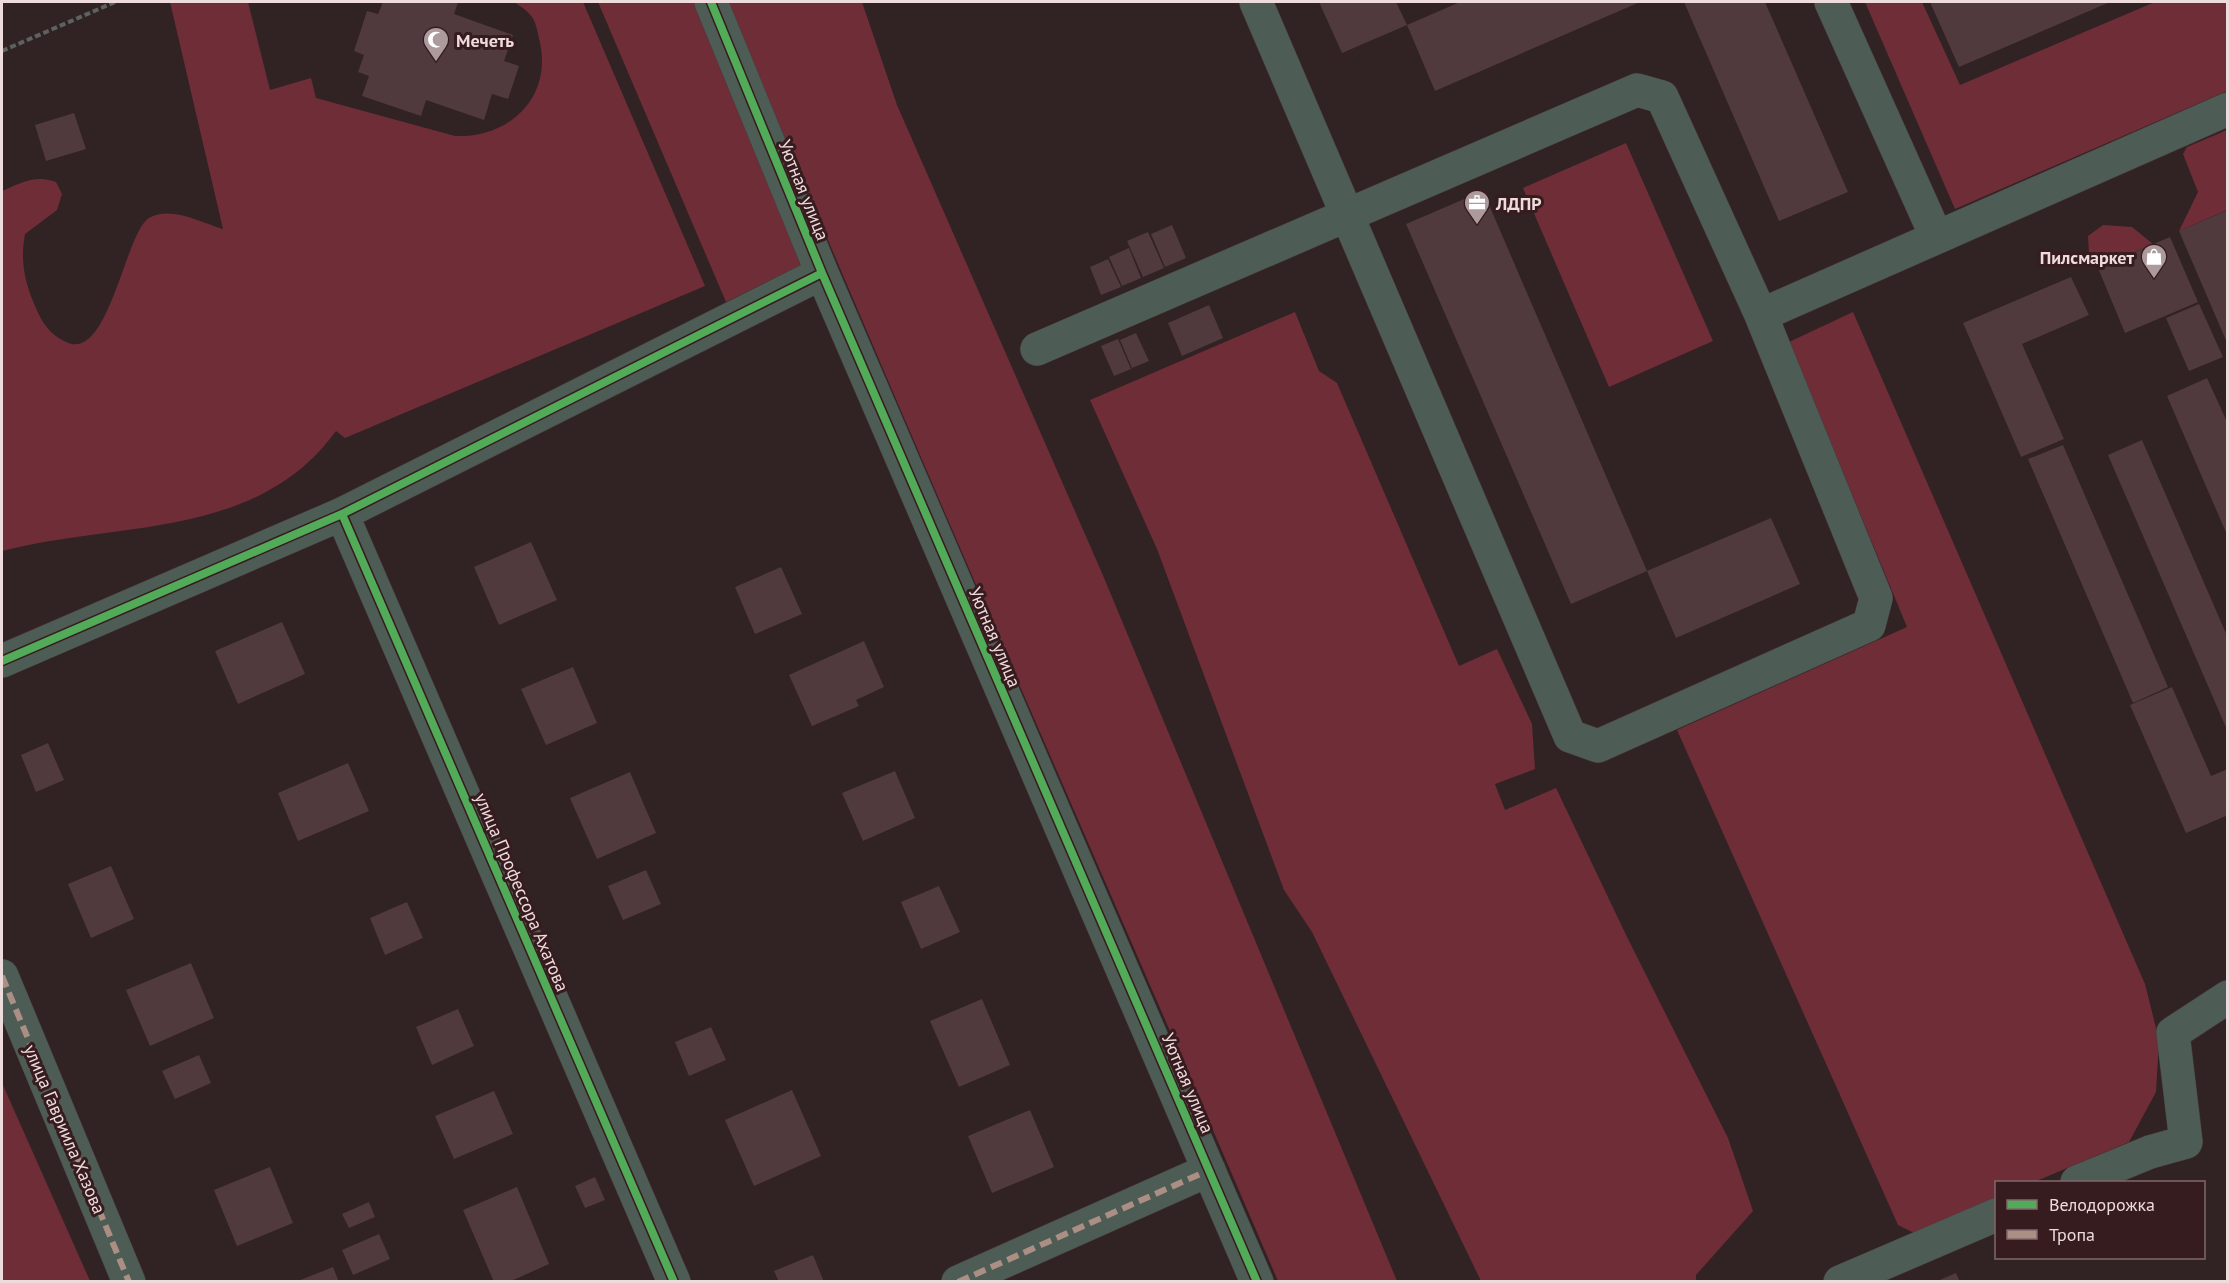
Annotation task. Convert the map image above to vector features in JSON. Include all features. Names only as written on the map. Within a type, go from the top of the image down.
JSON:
[{"type":"street","name":"Уютная улица","points":[[711,2],[822,273],[1257,1281]]},
{"type":"street","points":[[1037,349],[1347,214],[1637,90],[1662,97],[1761,315],[1876,598],[1869,625],[1598,746],[1570,736],[1347,214],[1256,2]]},
{"type":"street","points":[[1831,2],[1936,236]]},
{"type":"street","points":[[1761,315],[2228,109]]},
{"type":"street","points":[[2,661],[342,514],[822,273]]},
{"type":"street","name":"улица Профессора Ахатова","points":[[342,514],[674,1281]]},
{"type":"street","name":"улица Гавриила Хазова","points":[[2,976],[129,1281]]},
{"type":"street","points":[[2079,1181],[2150,1152],[2186,1142],[2173,1033],[2228,997]]},
{"type":"street","points":[[958,1281],[1209,1170]]},
{"type":"street","points":[[1840,1281],[1995,1215]]},
{"type":"path","points":[[2,51],[115,2]]},
{"type":"shaded area","points":[[170,2],[248,2],[270,90],[311,78],[316,98],[455,136],[491,131],[507,123],[531,100],[538,85],[542,67],[537,28],[530,15],[514,2],[583,2],[705,286],[345,438],[336,431],[304,466],[267,492],[226,509],[183,521],[2,551],[2,191],[28,180],[42,179],[56,182],[62,194],[57,210],[25,234],[23,257],[28,288],[40,317],[53,333],[66,342],[81,343],[94,333],[105,316],[140,228],[149,218],[157,214],[176,214],[223,229]]},
{"type":"shaded area","points":[[598,2],[697,2],[801,265],[726,302]]},
{"type":"shaded area","points":[[728,2],[862,2],[897,105],[1102,573],[1397,1281],[1278,1281],[932,483]]},
{"type":"shaded area","points":[[1865,2],[1922,2],[1960,85],[2155,2],[2227,2],[2227,91],[1955,209]]},
{"type":"shaded area","points":[[2227,130],[2227,210],[2179,231],[2198,192],[2183,154],[2187,147]]},
{"type":"shaded area","points":[[1626,143],[1713,341],[1609,387],[1523,188]]},
{"type":"shaded area","points":[[2103,225],[2132,227],[2153,244],[2098,268],[2089,254],[2088,236]]},
{"type":"shaded area","points":[[1295,312],[1319,371],[1337,383],[1459,666],[1497,649],[1532,724],[1535,769],[1495,784],[1505,810],[1556,788],[1628,939],[1728,1138],[1753,1211],[1696,1275],[1696,1281],[1481,1281],[1312,932],[1284,890],[1157,549],[1090,400]]},
{"type":"shaded area","points":[[1853,312],[2145,984],[2159,1040],[2156,1092],[2129,1142],[2036,1181],[1995,1181],[1995,1198],[1914,1233],[1898,1225],[1677,730],[1907,627],[1789,342]]},
{"type":"shaded area","points":[[2,1083],[90,1281],[2,1281]]},
{"type":"building","name":"Мечеть","points":[[383,2],[458,2],[454,14],[513,35],[504,61],[519,66],[508,99],[492,94],[484,120],[426,100],[421,116],[362,96],[369,76],[358,72],[364,55],[354,51],[367,11],[378,14]]},
{"type":"building","points":[[1319,2],[1396,2],[1407,25],[1342,53]]},
{"type":"building","points":[[1460,2],[1640,2],[1435,91],[1407,25]]},
{"type":"building","points":[[1684,2],[1765,2],[1848,192],[1779,221]]},
{"type":"building","points":[[1930,2],[2110,2],[1959,67]]},
{"type":"building","points":[[74,113],[86,149],[46,161],[35,125]]},
{"type":"building","points":[[1483,191],[1647,571],[1571,604],[1406,224]]},
{"type":"building","points":[[2228,210],[2228,345],[2179,231]]},
{"type":"building","points":[[1172,225],[1186,258],[1165,267],[1151,234]]},
{"type":"building","points":[[1148,232],[1164,268],[1143,277],[1127,241]]},
{"type":"building","points":[[2170,237],[2198,302],[2125,333],[2098,268]]},
{"type":"building","points":[[1129,248],[1141,278],[1122,286],[1109,257]]},
{"type":"building","points":[[1108,259],[1121,287],[1101,295],[1090,267]]},
{"type":"building","points":[[2071,277],[2089,315],[2022,344],[2064,439],[2021,457],[1963,323]]},
{"type":"building","points":[[2199,304],[2223,357],[2189,371],[2166,318]]},
{"type":"building","points":[[1209,305],[1223,338],[1182,356],[1168,323]]},
{"type":"building","points":[[1136,333],[1149,361],[1132,368],[1120,340]]},
{"type":"building","points":[[1118,339],[1131,369],[1114,376],[1101,346]]},
{"type":"building","points":[[2207,378],[2228,424],[2228,537],[2167,396]]},
{"type":"building","points":[[2142,440],[2228,638],[2228,732],[2108,455]]},
{"type":"building","points":[[2063,445],[2168,687],[2133,703],[2028,459]]},
{"type":"building","points":[[1771,518],[1800,584],[1676,638],[1647,571]]},
{"type":"building","points":[[531,542],[557,600],[499,625],[474,567]]},
{"type":"building","points":[[781,567],[802,614],[755,634],[735,587]]},
{"type":"building","points":[[282,622],[305,674],[238,704],[215,651]]},
{"type":"building","points":[[864,641],[884,687],[856,700],[859,706],[812,726],[789,675]]},
{"type":"building","points":[[573,667],[597,723],[546,745],[521,689]]},
{"type":"building","points":[[2172,687],[2211,776],[2228,769],[2228,815],[2186,833],[2130,705]]},
{"type":"building","points":[[48,743],[64,780],[36,792],[21,755]]},
{"type":"building","points":[[348,763],[369,811],[298,841],[278,793]]},
{"type":"building","points":[[895,771],[915,818],[863,841],[842,793]]},
{"type":"building","points":[[630,772],[656,833],[597,859],[570,798]]},
{"type":"building","points":[[111,866],[134,919],[91,938],[68,884]]},
{"type":"building","points":[[646,870],[661,904],[623,920],[608,886]]},
{"type":"building","points":[[939,886],[960,932],[921,949],[901,902]]},
{"type":"building","points":[[407,902],[423,938],[385,955],[370,918]]},
{"type":"building","points":[[191,963],[214,1018],[150,1046],[126,990]]},
{"type":"building","points":[[982,999],[1010,1065],[959,1087],[930,1021]]},
{"type":"building","points":[[458,1009],[474,1046],[432,1065],[416,1027]]},
{"type":"building","points":[[711,1027],[726,1060],[689,1076],[675,1042]]},
{"type":"building","points":[[199,1055],[211,1083],[175,1099],[162,1071]]},
{"type":"building","points":[[792,1090],[821,1156],[754,1186],[725,1120]]},
{"type":"building","points":[[494,1091],[513,1134],[454,1159],[435,1116]]},
{"type":"building","points":[[1030,1110],[1054,1167],[992,1193],[968,1136]]},
{"type":"building","points":[[270,1167],[293,1223],[237,1246],[214,1190]]},
{"type":"building","points":[[595,1177],[605,1200],[585,1208],[575,1186]]},
{"type":"building","points":[[517,1187],[549,1264],[509,1282],[494,1282],[463,1210]]},
{"type":"building","points":[[369,1202],[375,1217],[349,1228],[342,1214]]},
{"type":"building","points":[[379,1234],[390,1259],[353,1275],[342,1250]]},
{"type":"building","points":[[813,1255],[824,1282],[779,1282],[774,1271]]},
{"type":"building","points":[[333,1267],[339,1282],[298,1282],[298,1281]]},
{"type":"building","points":[[1956,1273],[1960,1282],[1935,1282]]},
{"type":"marked path","points":[[2,976],[129,1282]]},
{"type":"marked path","points":[[958,1282],[1209,1170]]},
{"type":"cycle path","points":[[711,2],[822,273],[1257,1282]]},
{"type":"cycle path","points":[[2,661],[342,514],[822,273]]},
{"type":"cycle path","points":[[342,514],[674,1282]]},
{"type":"place","name":"Мечеть","points":[[436,63]]},
{"type":"place","name":"ЛДПР","points":[[1477,226]]},
{"type":"place","name":"Пилсмаркет","points":[[2154,280]]}]
